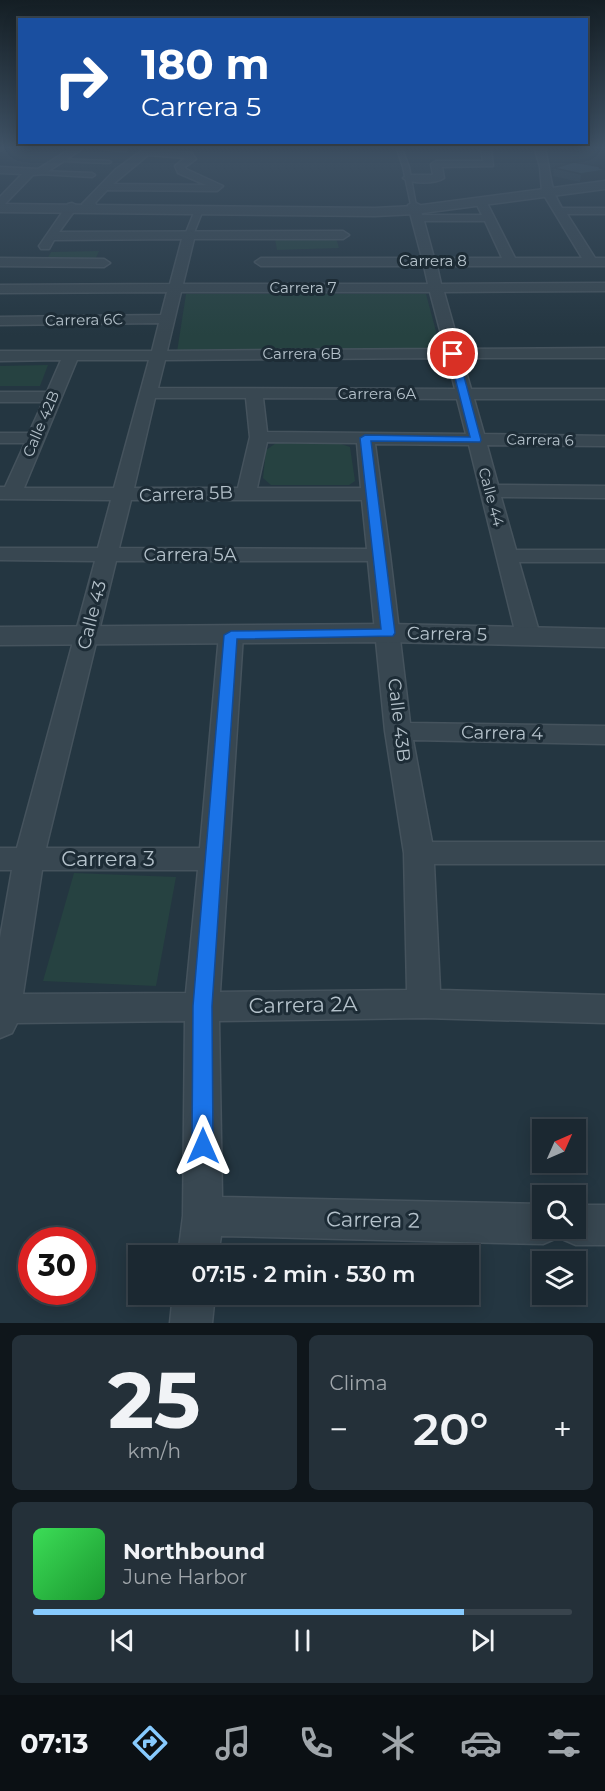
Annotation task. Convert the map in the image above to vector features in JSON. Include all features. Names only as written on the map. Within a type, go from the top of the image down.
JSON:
[{"type":"street","points":[[37,262],[50,236],[68,211]]},
{"type":"street","name":"Calle 43","points":[[1,1014],[29,859],[189,236],[199,211]]},
{"type":"street","points":[[234,211],[341,213],[416,211]]},
{"type":"street","points":[[410,211],[490,218]]},
{"type":"street","name":"Calle 44","points":[[416,211],[528,635]]},
{"type":"street","points":[[486,211],[510,261]]},
{"type":"street","points":[[557,211],[605,211]]},
{"type":"street","points":[[557,211],[590,261]]},
{"type":"street","points":[[50,236],[261,235],[344,248],[341,213]]},
{"type":"street","points":[[93,289],[117,235]]},
{"type":"street","points":[[256,288],[261,262],[261,235]]},
{"type":"street","name":"Carrera 8","points":[[261,262],[344,248],[429,261],[605,262]]},
{"type":"street","points":[[0,262],[104,263]]},
{"type":"street","name":"Carrera 7","points":[[0,289],[605,288]]},
{"type":"street","name":"Carrera 6C","points":[[0,321],[168,319]]},
{"type":"street","name":"Carrera 6B","points":[[0,356],[605,353]]},
{"type":"street","name":"Calle 42B","points":[[6,493],[36,438],[71,355]]},
{"type":"street","name":"Carrera 6A","points":[[149,393],[605,394]]},
{"type":"street","points":[[247,492],[259,437],[254,395]]},
{"type":"street","points":[[0,397],[53,397]]},
{"type":"street","name":"Carrera 6","points":[[259,437],[605,441]]},
{"type":"street","points":[[0,438],[36,438]]},
{"type":"street","name":"Calle 43B","points":[[365,438],[380,555],[398,731],[419,853],[424,1004]]},
{"type":"street","points":[[490,491],[605,492]]},
{"type":"street","name":"Carrera 5B","points":[[6,493],[123,496],[247,492],[373,494]]},
{"type":"street","name":"Carrera 5A","points":[[0,554],[380,555]]},
{"type":"street","points":[[507,556],[605,555]]},
{"type":"street","name":"Carrera 5","points":[[0,636],[388,633],[605,638]]},
{"type":"street","points":[[199,1245],[203,1216],[202,1006],[231,635]]},
{"type":"street","name":"Carrera 4","points":[[398,731],[605,735]]},
{"type":"street","points":[[419,853],[605,853]]},
{"type":"street","name":"Carrera 3","points":[[0,859],[215,859]]},
{"type":"street","name":"Carrera 2A","points":[[1,1014],[202,1006],[424,1004],[605,1010]]},
{"type":"street","name":"Carrera 2","points":[[203,1216],[532,1224]]},
{"type":"street","points":[[586,1225],[605,1225]]},
{"type":"street","points":[[191,1323],[193,1305]]},
{"type":"green space","points":[[336,238],[339,248],[277,250],[275,239]]},
{"type":"green space","points":[[99,251],[95,260],[46,261],[51,252]]},
{"type":"green space","points":[[186,294],[426,294],[442,354],[177,352]]},
{"type":"green space","points":[[48,365],[40,386],[0,386],[0,366]]},
{"type":"green space","points":[[279,441],[338,443],[350,447],[355,481],[349,485],[271,485],[263,478],[266,450]]},
{"type":"green space","points":[[74,873],[176,877],[156,986],[43,981]]},
{"type":"route","points":[[203,1146],[202,1006],[231,635],[388,633],[365,438],[476,440],[453,354]]}]
